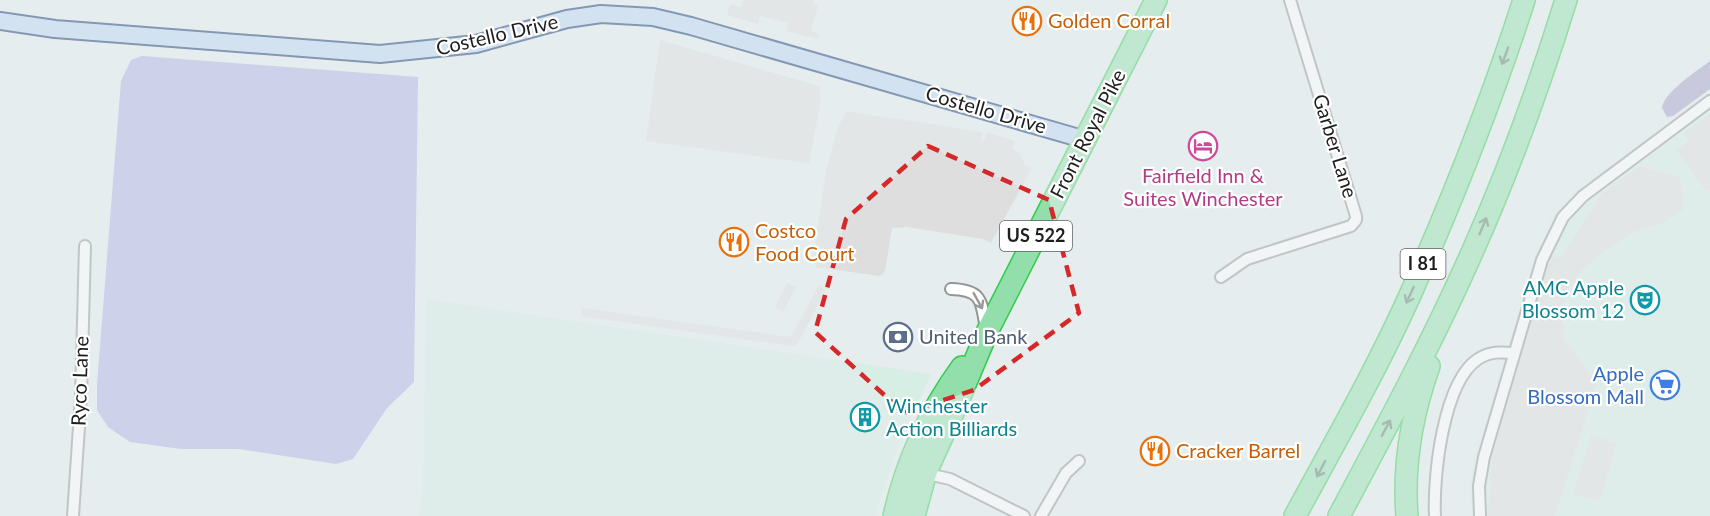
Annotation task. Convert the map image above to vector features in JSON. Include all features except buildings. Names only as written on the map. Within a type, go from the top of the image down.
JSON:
[{"type":"highway","name":"Front Royal Pike","points":[[894,516],[916,473],[953,413],[987,332],[1156,0]]},
{"type":"highway","name":"I 81","points":[[1296,516],[1410,295],[1462,172],[1524,0]]},
{"type":"highway","name":"I 81","points":[[1339,516],[1402,398],[1460,280],[1506,173],[1536,92],[1566,0]]},
{"type":"highway","points":[[1407,516],[1408,462],[1414,421],[1427,371],[1460,280]]},
{"type":"highway","name":"Front Royal Pike","points":[[914,516],[916,473]]},
{"type":"street","name":"Garber Lane","points":[[1221,277],[1247,259],[1351,226],[1356,220],[1290,0]]},
{"type":"street","name":"Costello Drive","points":[[0,21],[55,29],[380,54],[476,44],[584,16],[609,13],[637,15],[692,26],[1086,140]]},
{"type":"street","points":[[1480,516],[1478,494],[1480,472],[1542,260],[1563,217],[1583,196],[1710,101]]},
{"type":"street","name":"Ryco Lane","points":[[73,516],[81,397],[85,246]]},
{"type":"street","points":[[951,289],[967,289],[976,295],[982,308],[987,332]]},
{"type":"street","points":[[1435,516],[1434,485],[1442,434],[1457,388],[1469,368],[1479,358],[1491,353],[1514,353]]},
{"type":"street","points":[[1041,516],[1066,473],[1079,461]]},
{"type":"street","points":[[916,473],[950,479],[1024,516]]},
{"type":"highlighted area","points":[[928,146],[1049,200],[1079,313],[974,390],[904,413],[815,332],[846,219]]},
{"type":"shaded area","points":[[743,0],[814,0],[813,4],[818,5],[811,31],[819,34],[817,39],[786,31],[788,23],[760,16],[758,24],[727,15],[730,4],[741,7]]},
{"type":"shaded area","points":[[660,40],[819,86],[821,99],[809,163],[646,141]]},
{"type":"shaded area","points":[[142,56],[418,77],[414,382],[387,408],[353,459],[336,464],[239,449],[181,449],[130,442],[108,427],[97,410],[97,384],[121,81],[131,60]]},
{"type":"shaded area","points":[[1710,61],[1710,89],[1673,116],[1667,117],[1662,108],[1669,95]]},
{"type":"shaded area","name":"Apple Blossom Mall","points":[[1710,91],[1710,516],[1472,516],[1470,485],[1476,455],[1535,257],[1554,215],[1578,189]]},
{"type":"shaded area","points":[[846,111],[982,132],[982,141],[987,132],[1015,141],[1013,149],[1021,154],[1024,164],[1032,168],[991,243],[983,239],[906,227],[892,228],[885,271],[880,276],[816,267],[813,260],[826,171],[837,130]]},
{"type":"shaded area","points":[[1710,114],[1710,189],[1707,192],[1676,150],[1689,141],[1684,133]]},
{"type":"shaded area","points":[[1640,166],[1680,177],[1684,209],[1663,223],[1634,232],[1605,251],[1583,269],[1567,291],[1563,301],[1564,339],[1597,383],[1555,516],[1488,516],[1495,444],[1551,256],[1561,258],[1601,194]]},
{"type":"shaded area","points":[[787,283],[796,287],[783,312],[775,307]]},
{"type":"shaded area","points":[[819,285],[826,290],[798,343],[793,346],[581,316],[582,308],[789,337]]},
{"type":"shaded area","points":[[426,299],[931,374],[901,438],[876,516],[419,516],[423,488]]},
{"type":"shaded area","points":[[1591,435],[1617,443],[1600,501],[1573,494]]},
{"type":"place","name":"Golden Corral","points":[[1027,21]]},
{"type":"place","name":"Fairfield Inn & Suites Winchester","points":[[1203,146]]},
{"type":"place","name":"Costco Food Court","points":[[734,242]]},
{"type":"place","name":"AMC Apple Blossom 12","points":[[1645,300]]},
{"type":"place","name":"United Bank","points":[[898,337]]},
{"type":"place","name":"Apple Blossom Mall","points":[[1665,385]]},
{"type":"place","name":"Winchester Action Billiards","points":[[865,417]]},
{"type":"place","name":"Cracker Barrel","points":[[1155,451]]}]
